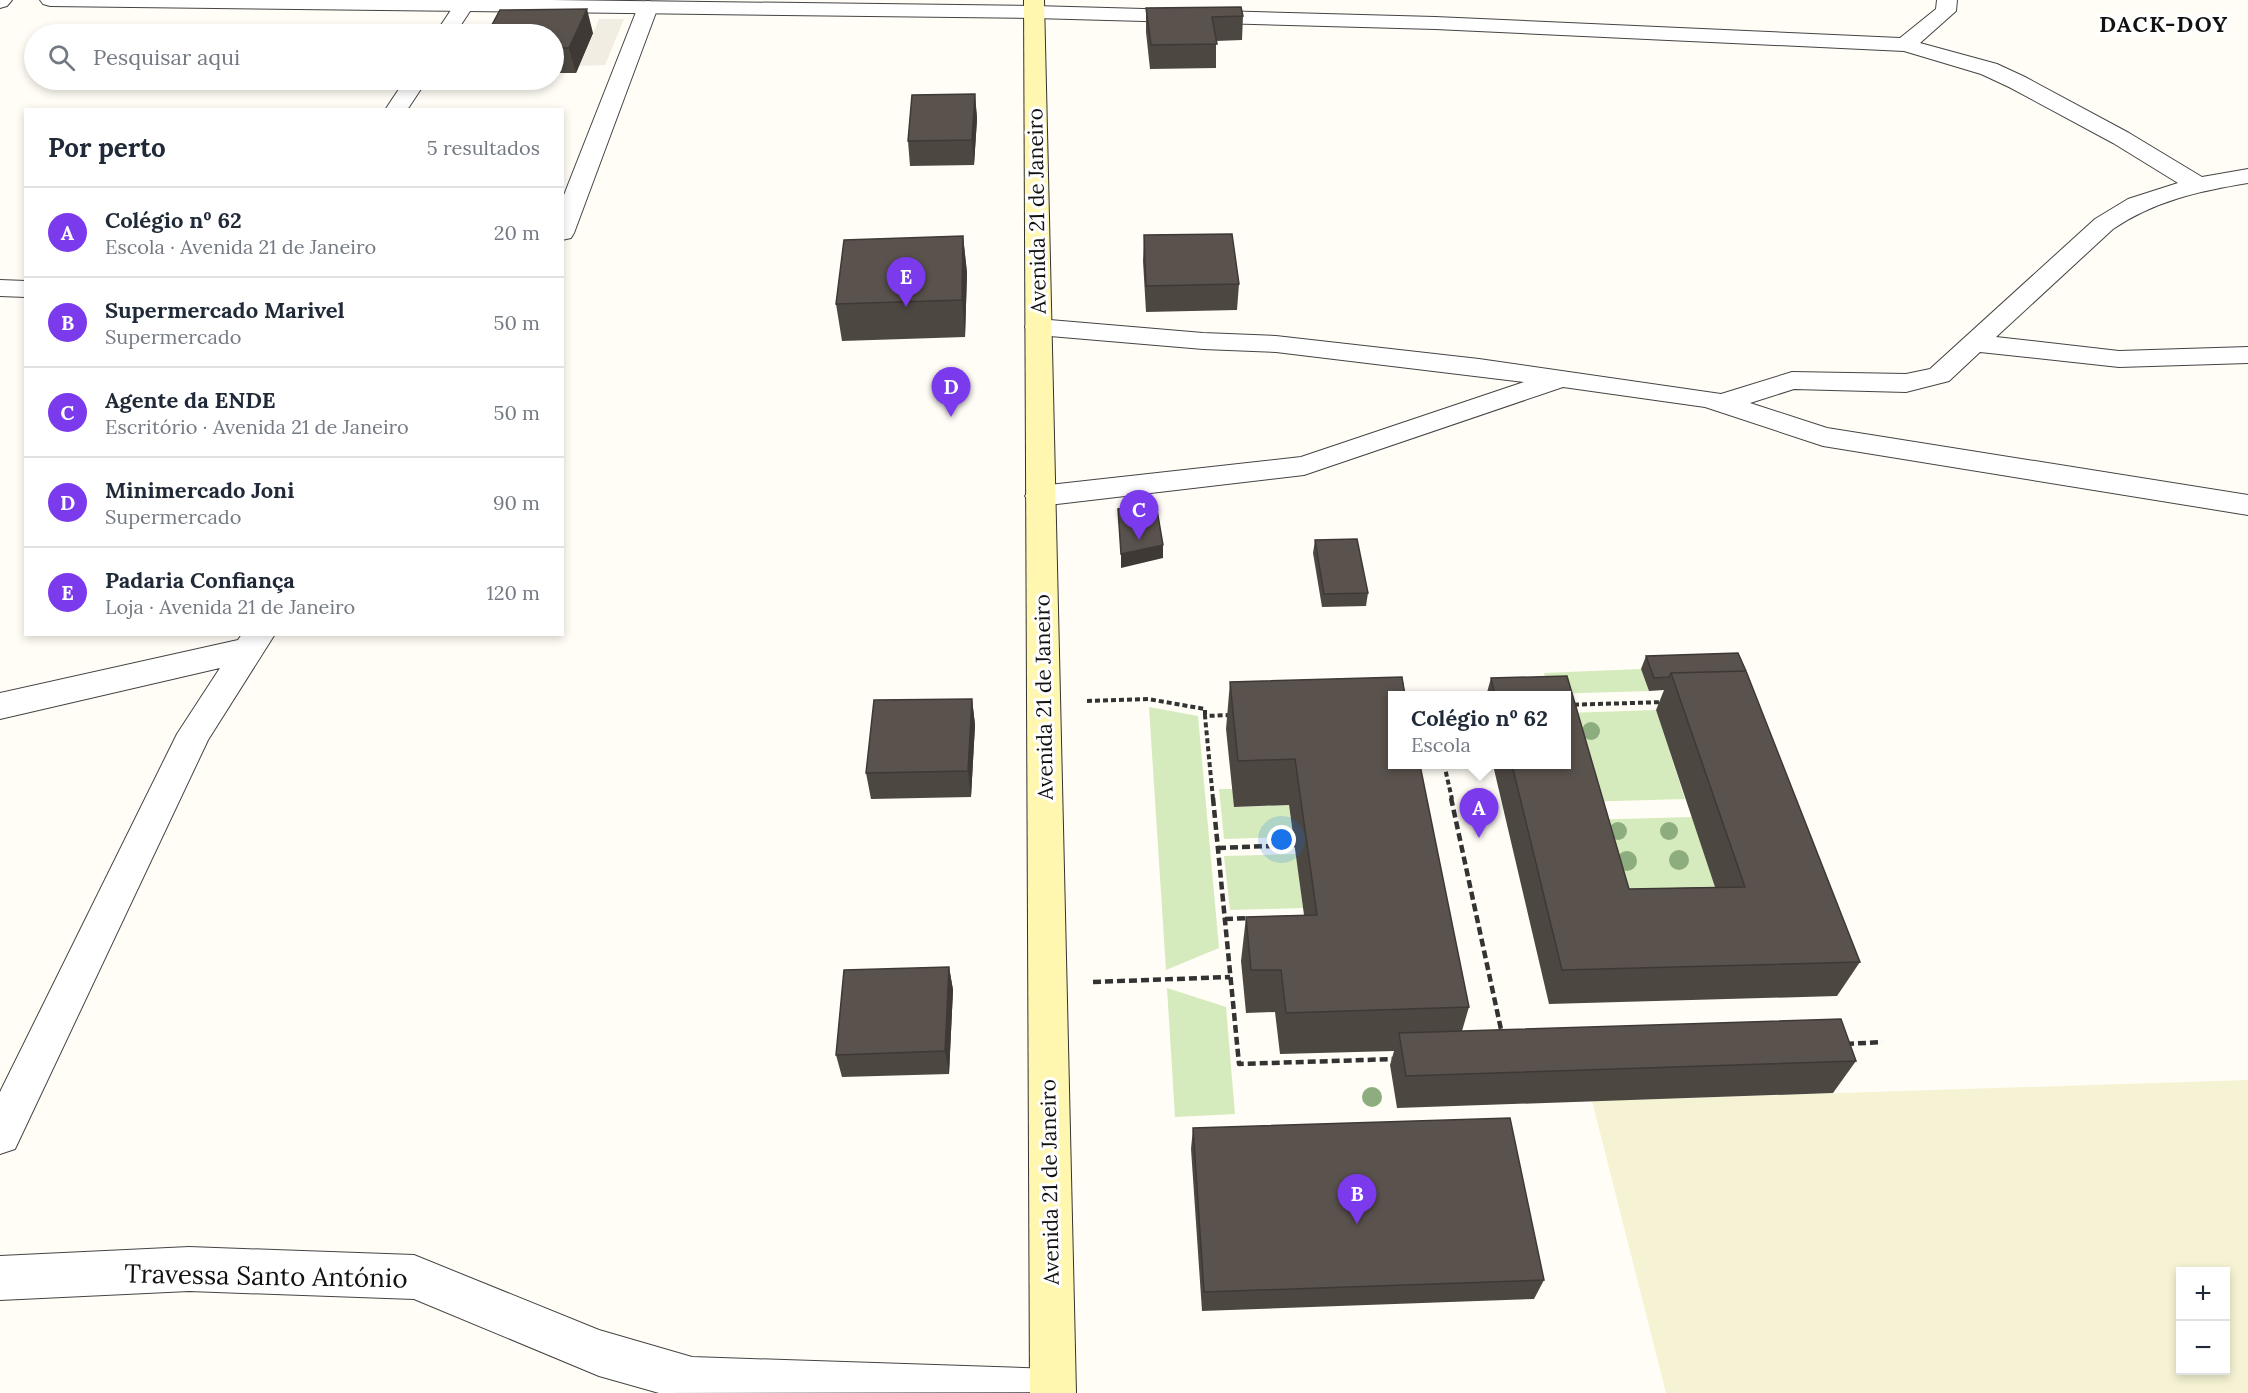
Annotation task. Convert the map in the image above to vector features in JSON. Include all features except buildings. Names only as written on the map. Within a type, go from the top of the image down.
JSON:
[{"type":"main road","name":"Avenida 21 de Janeiro","points":[[1034,6],[1053,1393]]},
{"type":"street","points":[[50,0],[648,7],[1034,6],[1905,45],[1989,69],[2017,82],[2121,138],[2196,184]]},
{"type":"street","points":[[1225,16],[1274,0]]},
{"type":"street","points":[[1905,45],[1946,11],[1947,0]]},
{"type":"street","points":[[452,24],[464,5]]},
{"type":"street","points":[[564,228],[648,7]]},
{"type":"street","points":[[397,108],[409,90]]},
{"type":"street","points":[[1721,403],[1792,380],[1906,383],[1939,375],[2123,209],[2196,184],[2248,176]]},
{"type":"street","points":[[0,288],[24,290]]},
{"type":"street","points":[[1038,327],[1203,341],[1276,344],[1479,367],[1709,399],[1823,437],[2248,504]]},
{"type":"street","points":[[1972,343],[2119,359],[2248,355]]},
{"type":"street","points":[[1041,496],[1304,466],[1560,379]]},
{"type":"street","points":[[0,706],[254,642]]},
{"type":"street","points":[[0,1135],[194,734],[254,642]]},
{"type":"street","name":"Travessa Santo António","points":[[0,1278],[189,1269],[414,1277],[599,1353],[692,1380],[1053,1393]]},
{"type":"path","points":[[1044,703],[1148,699],[1205,709],[1239,1064],[1402,1059]]},
{"type":"path","points":[[1571,705],[1674,702]]},
{"type":"path","points":[[1205,716],[1240,715]]},
{"type":"path","points":[[1445,769],[1504,1044]]},
{"type":"path","points":[[1218,848],[1294,845]]},
{"type":"path","points":[[1225,919],[1258,918]]},
{"type":"path","points":[[1047,984],[1230,977]]},
{"type":"path","points":[[1835,1044],[1882,1042]]},
{"type":"shaded area","points":[[599,19],[624,19],[605,65],[579,66]]},
{"type":"shaded area","points":[[2248,1080],[2248,1393],[1666,1393],[1592,1101]]},
{"type":"green space","points":[[1641,669],[1649,691],[1571,693],[1571,691],[1549,691],[1544,673]]},
{"type":"green space","points":[[1149,707],[1198,716],[1219,948],[1166,970]]},
{"type":"green space","points":[[1656,710],[1685,799],[1580,802],[1571,745],[1571,713]]},
{"type":"green space","points":[[1219,789],[1232,789],[1235,807],[1289,805],[1293,837],[1224,839]]},
{"type":"green space","points":[[1692,817],[1727,922],[1614,924],[1585,820]]},
{"type":"green space","points":[[1296,854],[1303,908],[1230,910],[1224,856]]},
{"type":"green space","points":[[1167,988],[1226,1007],[1235,1114],[1175,1117]]},
{"type":"place","name":"Padaria Confiança","points":[[906,307]]},
{"type":"place","name":"Minimercado Joni","points":[[951,417]]},
{"type":"place","name":"Agente da ENDE","points":[[1139,540]]},
{"type":"place","name":"Colégio nº 62","points":[[1479,838]]},
{"type":"place","name":"Supermercado Marivel","points":[[1357,1224]]},
{"type":"district","name":"DACK-DOY","points":[[2164,24]]}]
